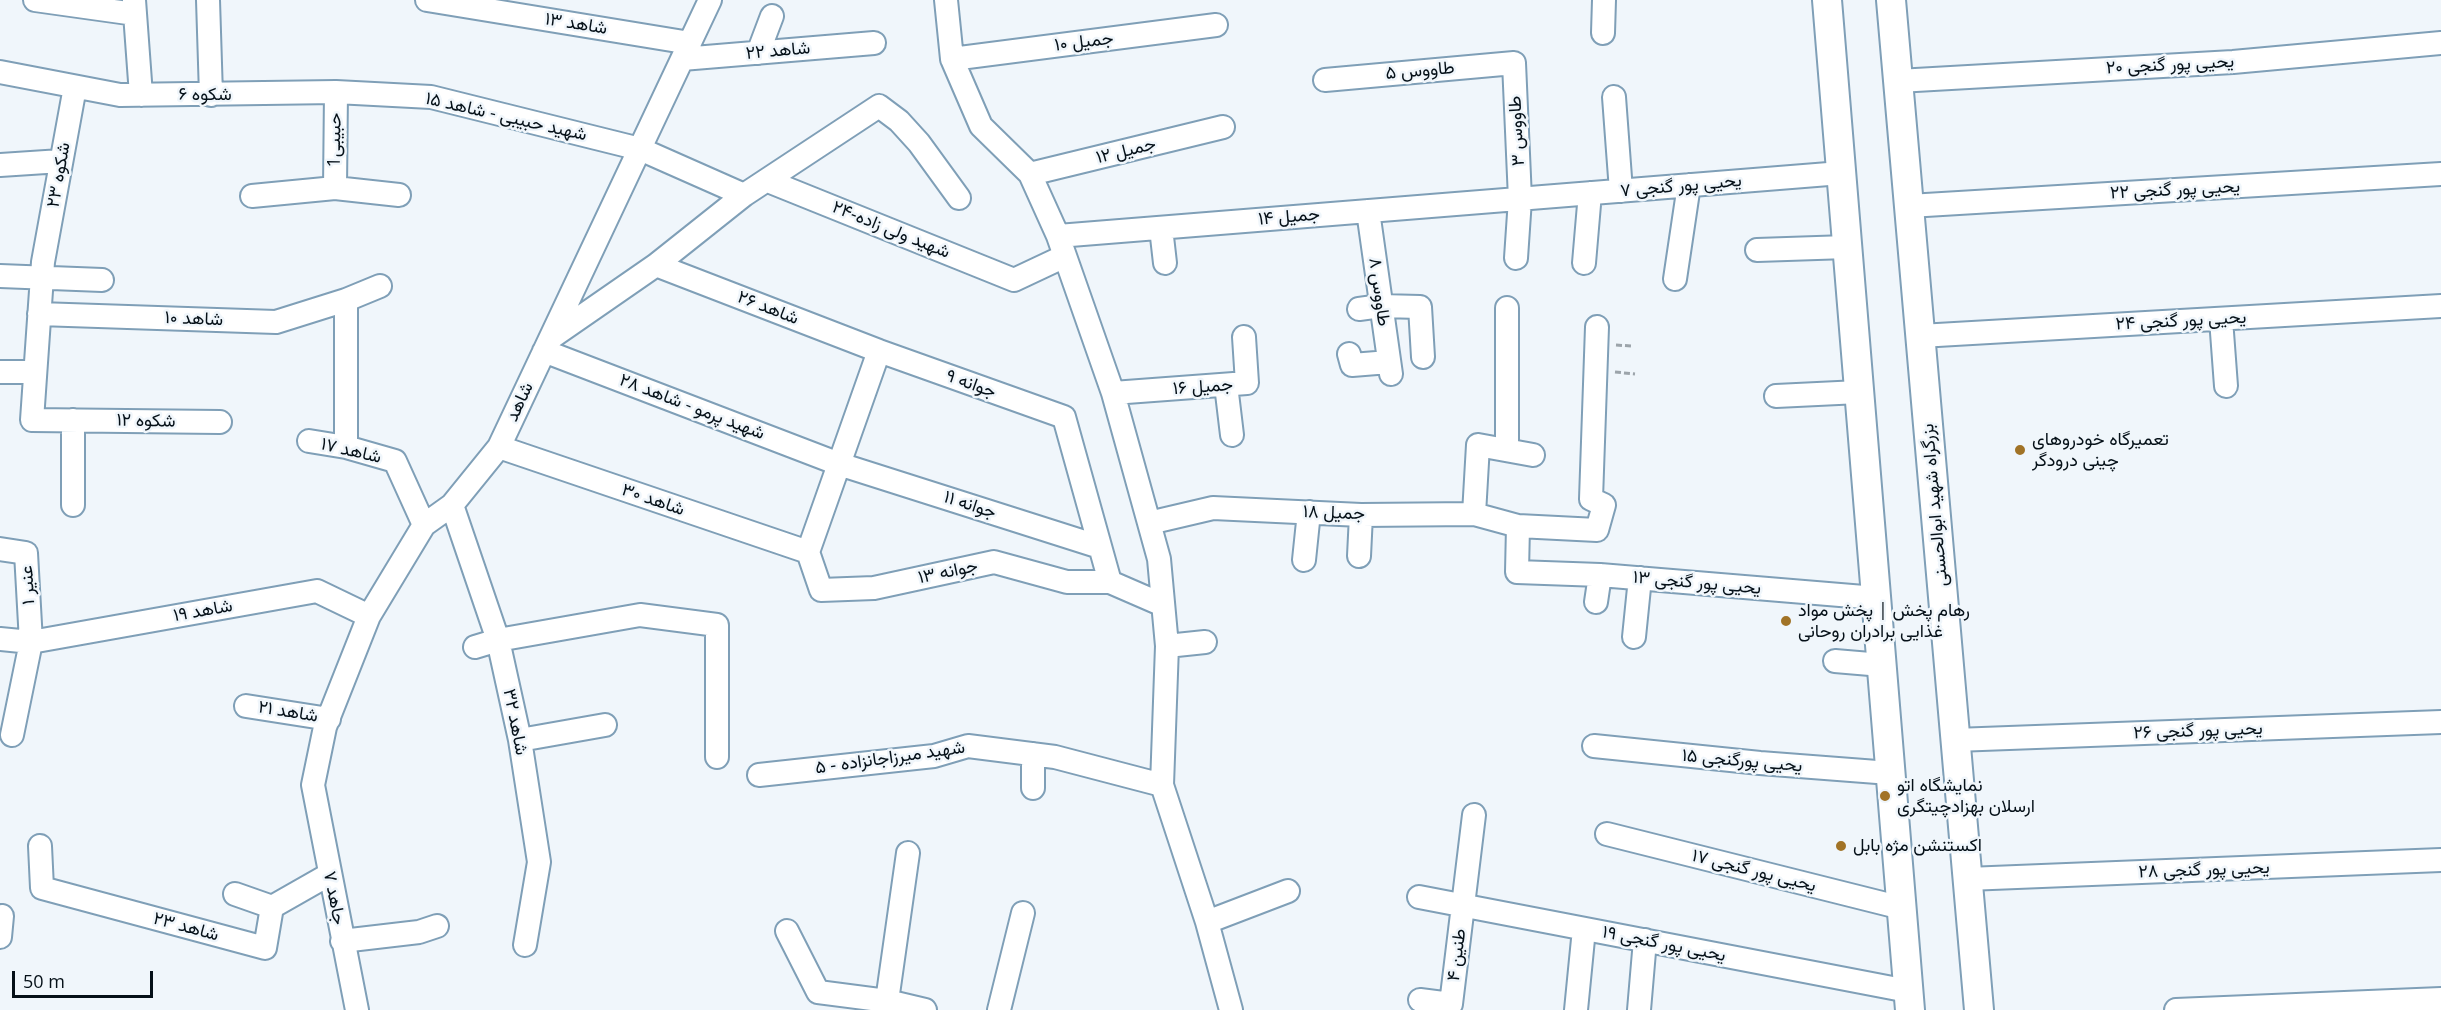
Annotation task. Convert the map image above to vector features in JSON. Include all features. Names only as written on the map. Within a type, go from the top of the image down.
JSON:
[{"type":"main road","points":[[1827,0],[1909,1000]]},
{"type":"main road","name":"بزرگراه شهید ابوالحسنی","points":[[1891,0],[1979,1010]]},
{"type":"street","points":[[35,0],[135,7],[141,95]]},
{"type":"street","points":[[208,0],[211,95]]},
{"type":"street","name":"شاهد ۱۳","points":[[427,0],[686,51]]},
{"type":"street","name":"شاهد","points":[[313,785],[325,727],[369,616],[424,525],[452,505],[499,447],[710,0]]},
{"type":"street","points":[[945,0],[952,59],[981,126],[1030,174],[1062,246],[1113,393],[1159,559],[1167,646],[1162,785],[1207,922],[1231,1010]]},
{"type":"street","points":[[1603,33],[1604,0]]},
{"type":"street","points":[[758,53],[772,16]]},
{"type":"street","name":"جمیل ۱۰","points":[[952,59],[1216,25]]},
{"type":"street","name":"یحیی پور گنجی ۲۰","points":[[1898,81],[2233,62],[2441,43]]},
{"type":"street","name":"شاهد ۲۲","points":[[686,51],[758,53],[874,44]]},
{"type":"street","name":"طاووس ۵","points":[[1325,80],[1514,63]]},
{"type":"street","name":"طاووس ۳","points":[[1514,63],[1520,199],[1516,258]]},
{"type":"street","name":"شکوه ۶","points":[[0,72],[120,95],[336,92]]},
{"type":"street","name":"شکوه ۲۳","points":[[35,372],[42,270],[75,87]]},
{"type":"street","name":"شهید حبیبی - شاهد ۱۵","points":[[336,92],[431,97],[639,149],[744,195]]},
{"type":"street","name":"حبیبی1","points":[[335,188],[336,92]]},
{"type":"street","points":[[1614,97],[1621,191]]},
{"type":"street","points":[[548,344],[656,265],[744,195],[879,106],[899,121],[919,143],[959,198]]},
{"type":"street","name":"جمیل ۱۲","points":[[1030,174],[1222,127]]},
{"type":"street","points":[[0,165],[61,161]]},
{"type":"street","name":"یحیی پور گنجی ۷","points":[[1520,199],[1841,173]]},
{"type":"street","name":"یحیی پور گنجی ۲۲","points":[[1909,206],[2441,174]]},
{"type":"street","name":"شهید ولی زاده-۲۴","points":[[768,181],[1014,280],[1062,246]]},
{"type":"street","points":[[1675,279],[1689,185]]},
{"type":"street","points":[[252,196],[335,188],[399,195]]},
{"type":"street","points":[[1584,263],[1590,193]]},
{"type":"street","name":"جمیل ۱۴","points":[[1062,246],[1161,228],[1520,199]]},
{"type":"street","name":"طاووس ۸","points":[[1349,354],[1352,365],[1390,368],[1368,211]]},
{"type":"street","points":[[1161,228],[1165,263]]},
{"type":"street","points":[[1757,250],[1847,247]]},
{"type":"street","name":"شاهد ۲۶","points":[[656,265],[879,351]]},
{"type":"street","points":[[0,276],[42,270],[102,280]]},
{"type":"street","name":"شاهد ۱۰","points":[[39,314],[276,322],[346,300],[380,286]]},
{"type":"street","points":[[346,300],[346,447]]},
{"type":"street","points":[[1359,309],[1381,306],[1420,307],[1423,357]]},
{"type":"street","name":"یحیی پور گنجی ۲۴","points":[[1920,336],[2441,306]]},
{"type":"street","points":[[1507,308],[1507,450]]},
{"type":"street","points":[[2221,319],[2226,386]]},
{"type":"street","name":"جمیل ۱۸","points":[[1149,523],[1213,508],[1361,515],[1474,514],[1518,526],[1597,530],[1604,505],[1591,499],[1597,327]]},
{"type":"street","name":"جمیل ۱۶","points":[[1113,393],[1247,383],[1244,337]]},
{"type":"street","name":"شهید پرمو - شاهد ۲۸","points":[[548,344],[839,464]]},
{"type":"street","points":[[808,552],[879,351]]},
{"type":"street","name":"جوانه ۹","points":[[879,351],[1064,417],[1100,547]]},
{"type":"street","points":[[0,372],[35,372]]},
{"type":"street","name":"شکوه ۱۲","points":[[35,372],[32,420],[220,422]]},
{"type":"street","points":[[1226,385],[1232,435]]},
{"type":"street","points":[[1776,396],[1859,392]]},
{"type":"street","points":[[73,420],[73,505]]},
{"type":"street","name":"شاهد ۱۷","points":[[309,441],[346,447],[395,461],[424,525]]},
{"type":"street","points":[[1474,514],[1478,445],[1533,455]]},
{"type":"street","name":"شاهد ۳۰","points":[[499,447],[808,552]]},
{"type":"street","name":"جوانه ۱۱","points":[[839,464],[1100,547]]},
{"type":"street","name":"شاهد ۳۲","points":[[452,505],[498,639],[520,740],[539,862],[525,945]]},
{"type":"street","points":[[1304,560],[1309,512]]},
{"type":"street","points":[[1359,556],[1361,515]]},
{"type":"street","name":"یحیی پور گنجی ۱۳","points":[[1518,526],[1517,572],[1600,575],[1876,598]]},
{"type":"street","points":[[1100,547],[1110,582],[1163,605]]},
{"type":"street","name":"عنیر ۱","points":[[0,549],[26,553],[31,642]]},
{"type":"street","name":"جوانه ۱۳","points":[[808,552],[820,590],[874,588],[994,562],[1067,582],[1110,582]]},
{"type":"street","points":[[1596,602],[1600,575]]},
{"type":"street","points":[[1634,637],[1640,578]]},
{"type":"street","name":"شاهد ۱۹","points":[[0,639],[31,642],[317,591],[369,616]]},
{"type":"street","points":[[475,647],[498,639],[640,615],[717,625],[717,757]]},
{"type":"street","points":[[12,735],[31,642]]},
{"type":"street","points":[[1167,646],[1205,642]]},
{"type":"street","points":[[1835,661],[1882,665]]},
{"type":"street","name":"شاهد ۲۱","points":[[246,706],[329,719]]},
{"type":"street","name":"یحیی پور گنجی ۲۶","points":[[1955,740],[2441,723]]},
{"type":"street","points":[[520,740],[605,725]]},
{"type":"street","name":"شهید میرزاجانزاده - ۵","points":[[759,775],[934,756],[968,746],[1055,757],[1162,785]]},
{"type":"street","name":"یحیی پورگنجی ۱۵","points":[[1594,746],[1760,763],[1890,773]]},
{"type":"street","points":[[1033,754],[1033,788]]},
{"type":"street","name":"جاهد ۷","points":[[313,785],[357,1010]]},
{"type":"street","name":"طنین ۴","points":[[1420,1000],[1451,1004],[1474,815]]},
{"type":"street","name":"یحیی پور گنجی ۱۷","points":[[1607,834],[1902,908]]},
{"type":"street","name":"شاهد ۲۳","points":[[40,846],[42,888],[265,948],[272,907]]},
{"type":"street","points":[[887,1001],[908,853]]},
{"type":"street","name":"یحیی پور گنجی ۲۸","points":[[1968,879],[2441,861]]},
{"type":"street","points":[[235,894],[272,907],[330,874]]},
{"type":"street","points":[[1207,922],[1287,891]]},
{"type":"street","name":"یحیی پور گنجی ۱۹","points":[[1419,897],[1646,940],[1909,1000]]},
{"type":"street","points":[[999,1010],[1023,913]]},
{"type":"street","points":[[342,941],[419,932],[437,926]]},
{"type":"street","points":[[1576,1010],[1584,929]]},
{"type":"street","points":[[787,930],[816,1001],[887,1001],[924,1010]]},
{"type":"street","points":[[1639,1010],[1646,940]]},
{"type":"street","points":[[2176,1010],[2441,999]]},
{"type":"place","name":"تعمیرگاه خودروهای چینی درودگر","points":[[2020,450]]},
{"type":"place","name":"رهام پخش | پخش مواد غذایی برادران روحانی","points":[[1786,621]]},
{"type":"place","name":"نمایشگاه اتو ارسلان بهزادچیتگری","points":[[1885,796]]},
{"type":"place","name":"اکستنشن مژه بابل","points":[[1841,846]]}]
